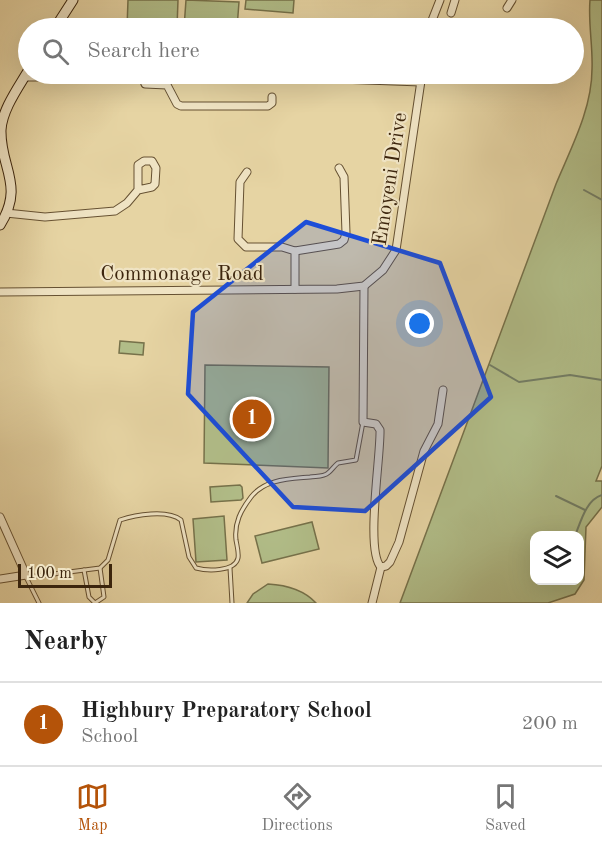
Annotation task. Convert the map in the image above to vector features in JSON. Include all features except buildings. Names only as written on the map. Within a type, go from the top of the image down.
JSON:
[{"type":"street","points":[[433,18],[440,0]]},
{"type":"street","points":[[451,13],[455,0]]},
{"type":"street","points":[[507,8],[512,0]]},
{"type":"street","points":[[62,18],[74,1]]},
{"type":"street","points":[[0,225],[6,213],[11,190],[0,132],[4,115],[21,84]]},
{"type":"street","points":[[145,84],[167,85],[177,104],[181,106],[268,106],[272,103],[272,97]]},
{"type":"street","name":"Emoyeni Drive","points":[[364,286],[383,270],[396,250],[418,84]]},
{"type":"street","points":[[247,172],[240,182],[237,229],[239,241],[246,247],[282,247],[296,250],[339,244],[344,240],[346,233],[344,177],[339,168]]},
{"type":"street","points":[[6,213],[45,217],[115,211],[127,203],[138,190]]},
{"type":"street","points":[[295,289],[296,250]]},
{"type":"street","points":[[364,286],[363,422],[376,424],[380,430],[375,513],[376,559],[381,567],[372,603]]},
{"type":"street","name":"Commonage Road","points":[[0,292],[295,289],[364,286]]},
{"type":"street","points":[[381,567],[390,562],[399,542],[424,451],[438,424],[443,390]]},
{"type":"street","points":[[0,517],[26,576],[0,579]]},
{"type":"lane","points":[[39,603],[26,576],[100,567],[108,560],[120,520],[172,515],[181,520],[189,557],[196,568],[230,568],[238,557],[236,537],[238,518],[253,494],[274,482],[320,476],[341,462],[356,460],[363,422]]},
{"type":"lane","points":[[84,570],[89,597],[95,603],[104,597],[100,567]]},
{"type":"lane","points":[[230,568],[232,603]]},
{"type":"highlighted area","points":[[306,222],[440,263],[491,397],[365,511],[293,507],[188,394],[193,312]]},
{"type":"green space","points":[[128,0],[178,0],[177,18],[127,18]]},
{"type":"green space","points":[[186,0],[239,2],[238,18],[185,18]]},
{"type":"green space","points":[[246,0],[294,0],[293,13],[245,9]]},
{"type":"green space","points":[[590,0],[602,0],[602,466],[596,481],[602,481],[602,507],[586,527],[584,580],[584,531],[530,531],[530,585],[581,585],[575,594],[548,603],[400,603],[556,184],[585,113],[591,84]]},
{"type":"green space","points":[[120,341],[144,343],[143,355],[119,353]]},
{"type":"green space","points":[[205,365],[329,367],[328,468],[204,463]]},
{"type":"green space","points":[[240,485],[243,498],[241,500],[211,502],[210,487]]},
{"type":"green space","points":[[224,516],[227,560],[196,562],[193,519]]},
{"type":"green space","points":[[312,522],[319,549],[262,563],[255,536]]},
{"type":"green space","points":[[268,584],[294,589],[306,594],[316,603],[247,603],[253,594]]},
{"type":"waterway","points":[[584,190],[602,200]]},
{"type":"waterway","points":[[490,365],[519,382],[570,375],[602,380]]},
{"type":"waterway","points":[[577,531],[588,506],[602,495]]},
{"type":"waterway","points":[[556,496],[585,510]]},
{"type":"place","name":"Highbury Preparatory School","points":[[252,419]]}]
